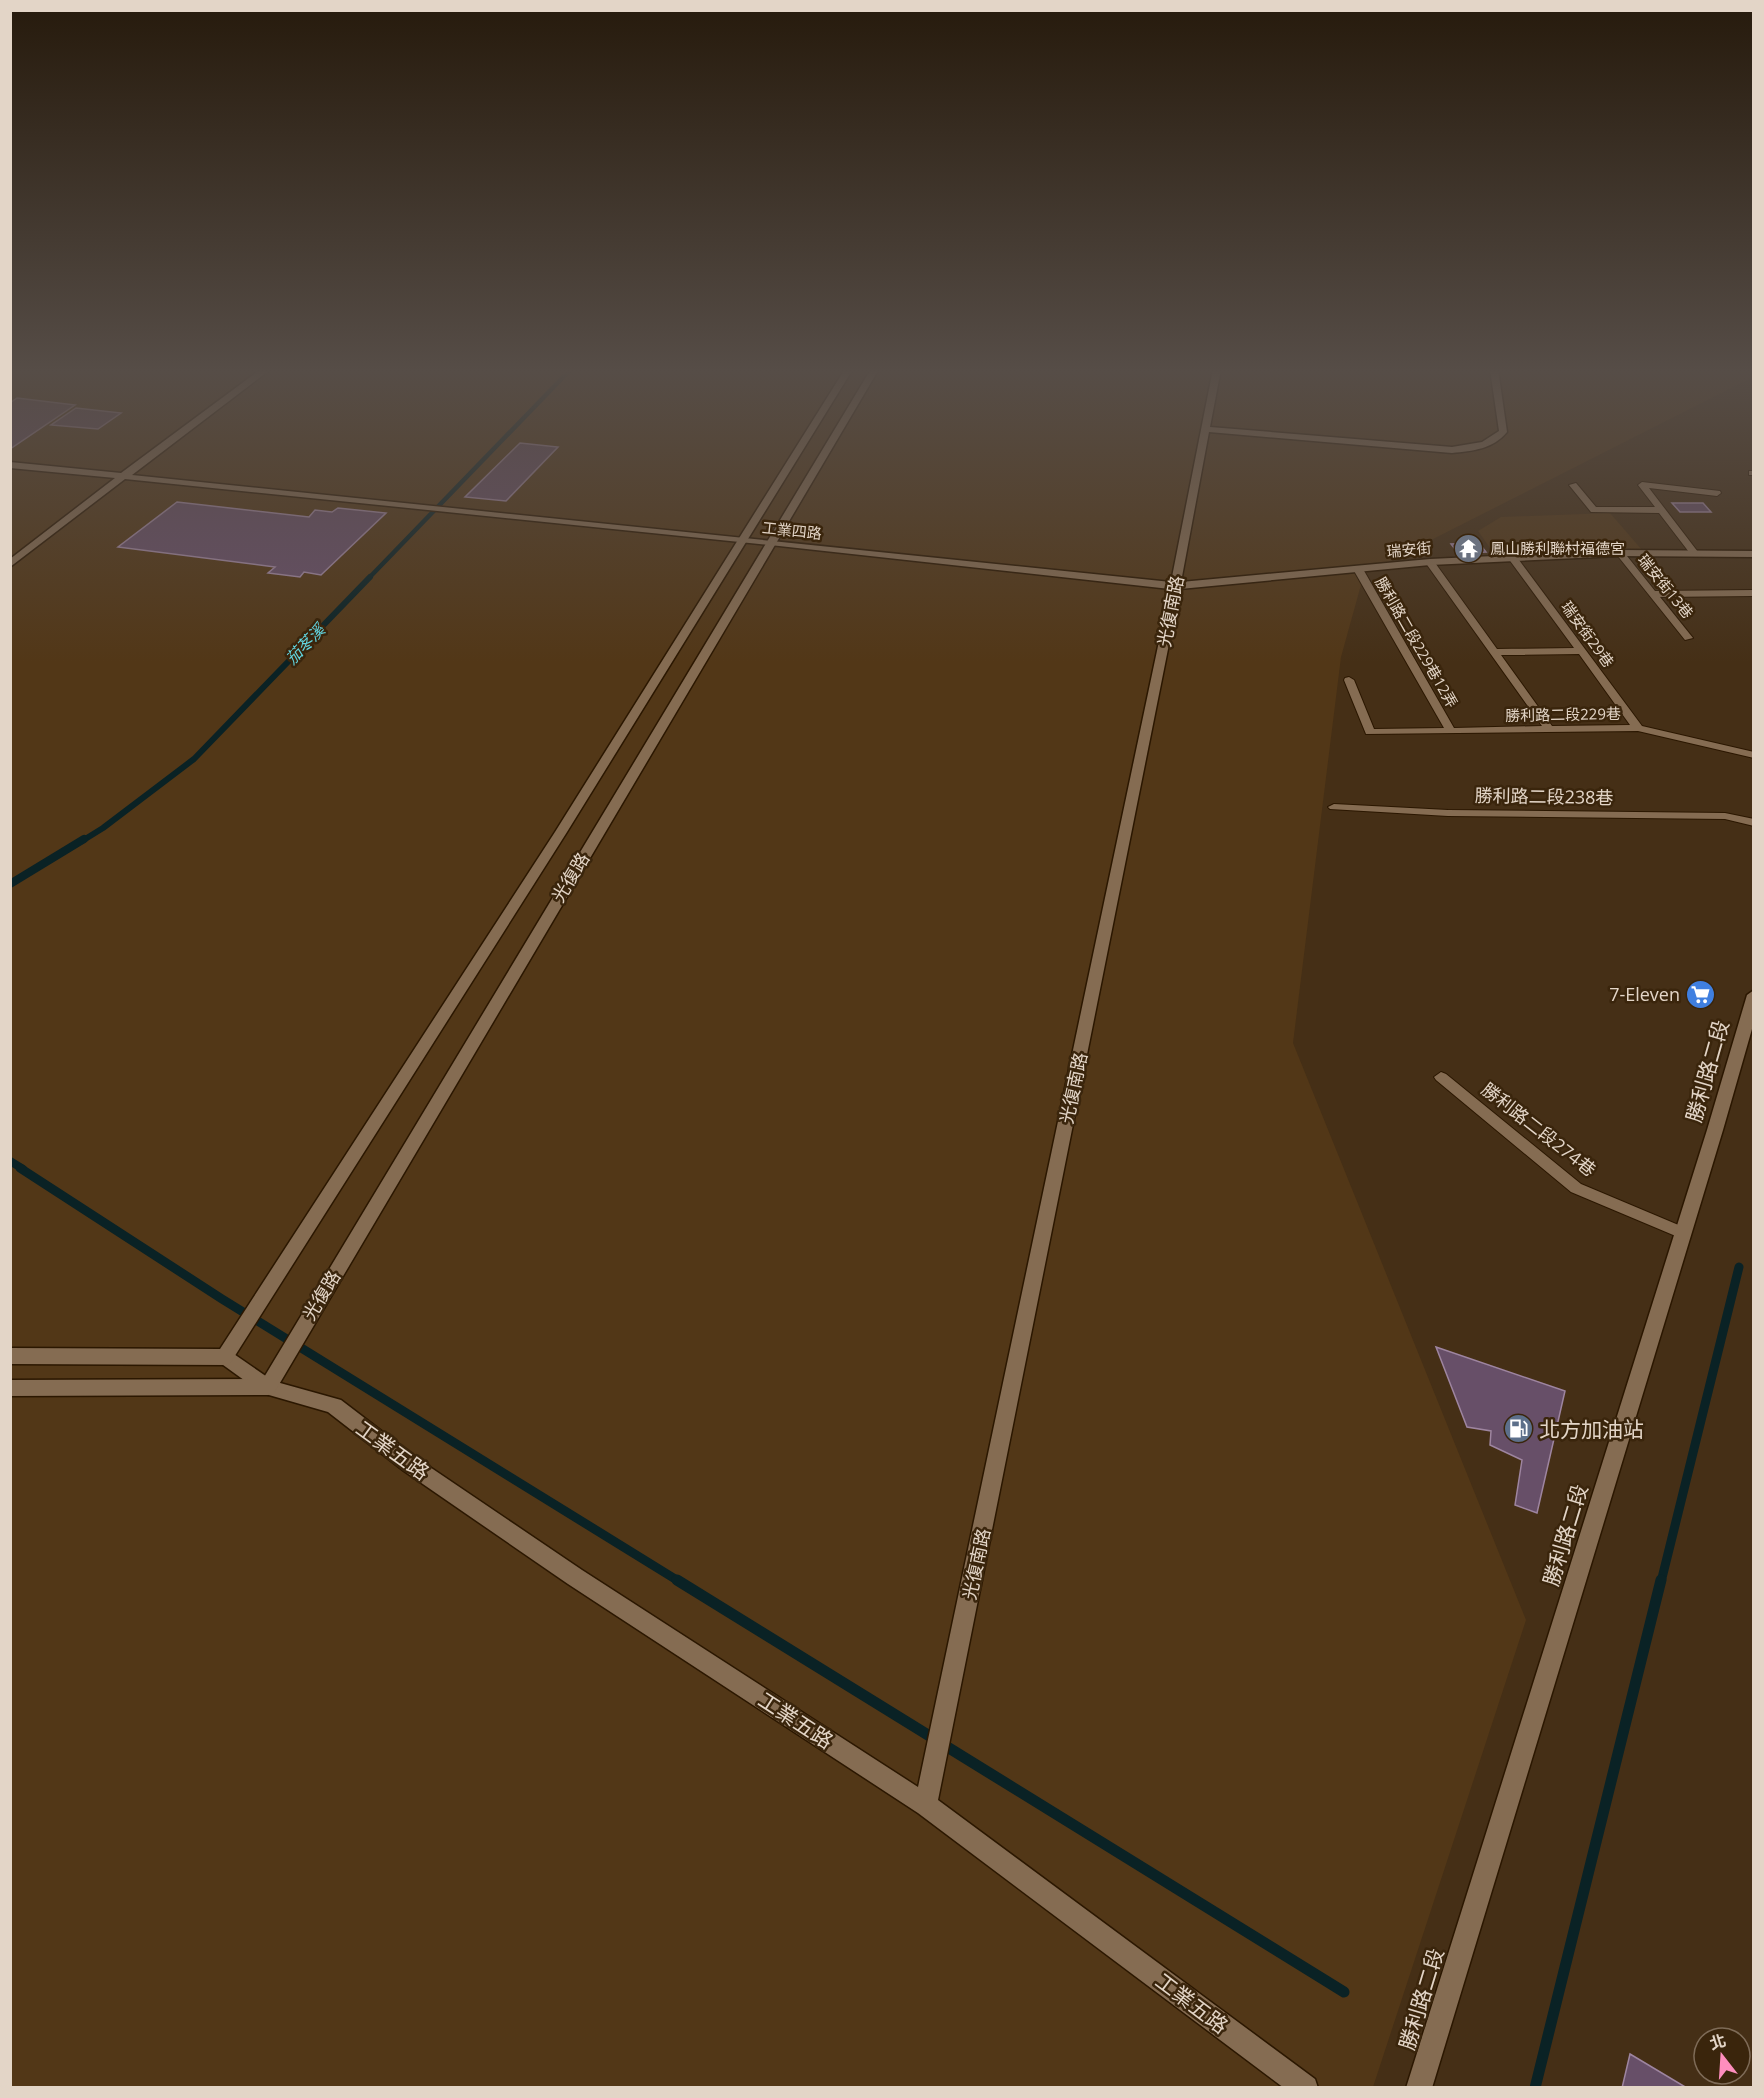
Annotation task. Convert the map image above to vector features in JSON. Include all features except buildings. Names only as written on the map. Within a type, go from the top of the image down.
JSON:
[{"type":"street","name":"工業四路","points":[[26,467],[770,542],[1175,586]]},
{"type":"street","points":[[10,564],[136,467]]},
{"type":"street","name":"光復路","points":[[225,1357],[561,832],[788,467]]},
{"type":"street","name":"光復路","points":[[268,1387],[816,467]]},
{"type":"street","name":"光復南路","points":[[926,1806],[1199,467]]},
{"type":"street","name":"瑞安街","points":[[1175,586],[1430,562],[1620,553],[1754,554]]},
{"type":"street","name":"勝利路二段","points":[[1419,2088],[1683,1233],[1754,995]]},
{"type":"street","points":[[10,1356],[225,1357]]},
{"type":"street","name":"工業五路","points":[[225,1357],[268,1387]]},
{"type":"street","name":"工業五路","points":[[10,1388],[268,1387],[334,1406],[411,1465],[565,1570],[926,1806],[1306,2088]]},
{"type":"lane","points":[[1573,485],[1594,510],[1661,510]]},
{"type":"lane","points":[[1695,554],[1642,485],[1717,493]]},
{"type":"lane","name":"瑞安街13巷","points":[[1620,553],[1688,638]]},
{"type":"lane","name":"瑞安街29巷","points":[[1513,558],[1638,728]]},
{"type":"lane","points":[[1430,562],[1549,729]]},
{"type":"lane","name":"勝利路二段229巷12弄","points":[[1358,569],[1451,731]]},
{"type":"lane","points":[[1653,594],[1754,593]]},
{"type":"lane","points":[[1495,652],[1582,651]]},
{"type":"lane","name":"勝利路二段229巷","points":[[1349,680],[1370,732],[1638,728],[1754,755]]},
{"type":"lane","name":"勝利路二段238巷","points":[[1334,807],[1448,813],[1725,816],[1754,823]]},
{"type":"lane","name":"勝利路二段274巷","points":[[1441,1077],[1576,1188],[1683,1233]]},
{"type":"shaded area","points":[[10,467],[1575,467],[1364,574],[1341,657],[1293,1043],[1526,1620],[1373,2087],[11,2087]]},
{"type":"shaded area","points":[[1610,513],[1642,550],[1495,555],[1478,531],[1501,517]]},
{"type":"waterway","name":"茄苳溪","points":[[368,579],[476,467]]},
{"type":"waterway","name":"茄苳溪","points":[[82,841],[103,828],[194,759],[370,577]]},
{"type":"waterway","name":"茄苳溪","points":[[10,884],[84,839]]},
{"type":"waterway","points":[[10,1161],[23,1169]]},
{"type":"waterway","points":[[20,1168],[222,1299],[680,1582]]},
{"type":"waterway","points":[[1661,1582],[1739,1267]]},
{"type":"waterway","points":[[677,1580],[1344,1992]]},
{"type":"waterway","points":[[1535,2088],[1661,1580]]},
{"type":"place","name":"鳳山勝利聯村福德宮","points":[[1469,548]]},
{"type":"place","name":"7-Eleven","points":[[1701,994]]},
{"type":"place","name":"北方加油站","points":[[1518,1429]]}]
